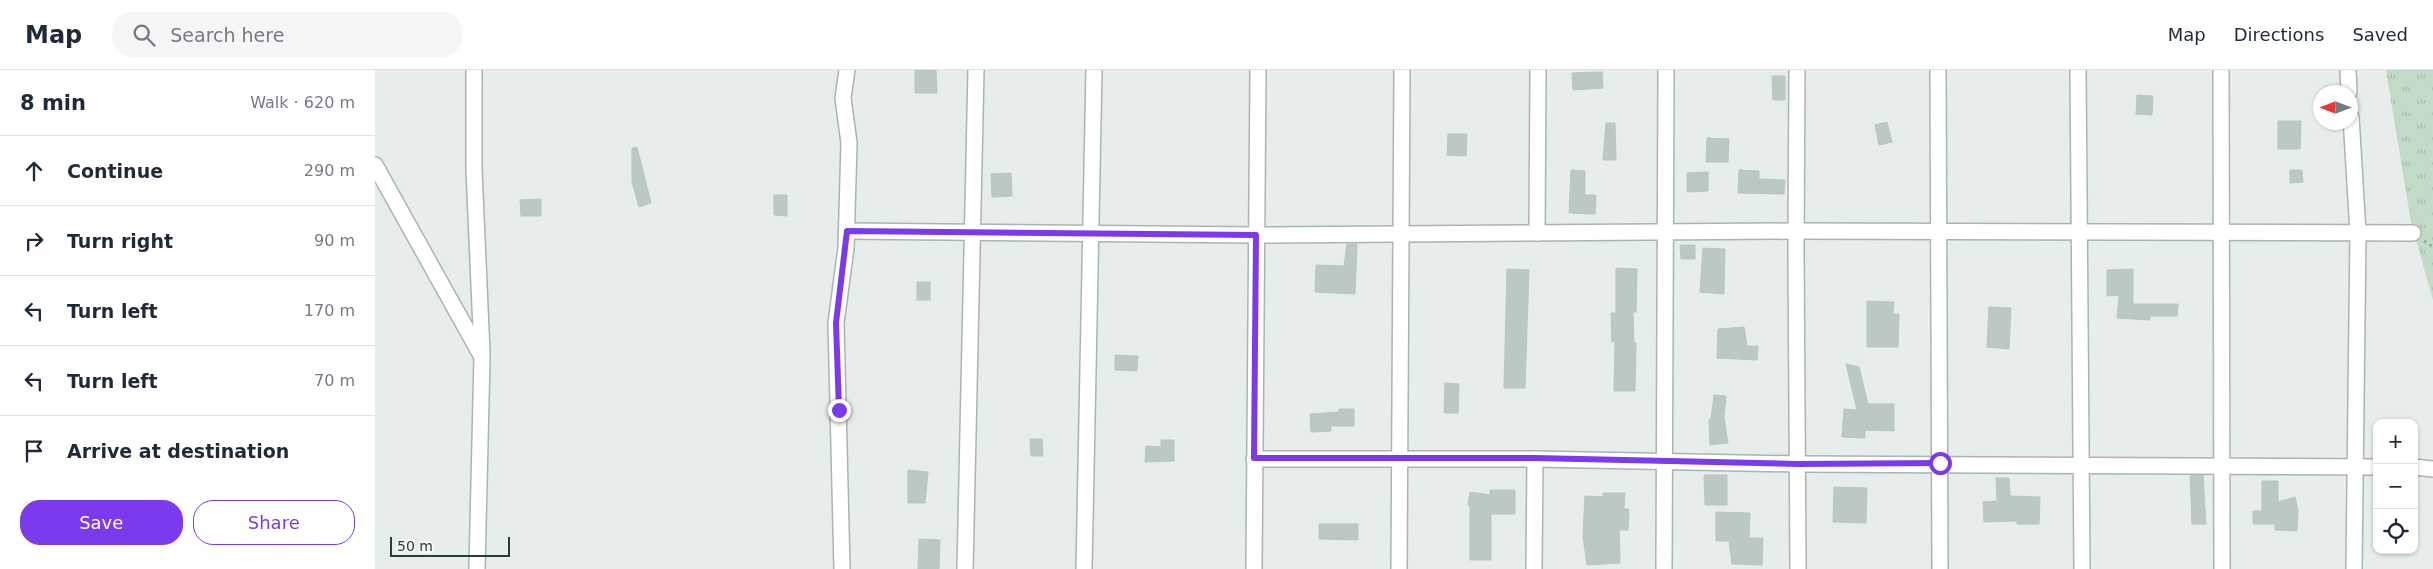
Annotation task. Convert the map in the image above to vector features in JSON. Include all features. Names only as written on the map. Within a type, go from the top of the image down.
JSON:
[{"type":"street","points":[[474,70],[474,170],[482,357],[477,569]]},
{"type":"street","points":[[841,569],[836,323],[847,231],[849,143],[843,98],[847,70]]},
{"type":"street","points":[[965,569],[976,70]]},
{"type":"street","points":[[1084,569],[1094,70]]},
{"type":"street","points":[[1254,569],[1258,70]]},
{"type":"street","points":[[1399,569],[1401,70]]},
{"type":"street","points":[[1537,233],[1538,70]]},
{"type":"street","points":[[1664,569],[1665,70]]},
{"type":"street","points":[[1797,70],[1798,569]]},
{"type":"street","points":[[1938,70],[1941,569]]},
{"type":"street","points":[[2079,70],[2082,569]]},
{"type":"street","points":[[2221,70],[2222,569]]},
{"type":"street","points":[[2347,70],[2348,85]]},
{"type":"street","points":[[2352,130],[2358,233],[2354,569]]},
{"type":"street","points":[[375,165],[482,357]]},
{"type":"street","points":[[847,231],[1256,235],[1796,231],[2413,233]]},
{"type":"street","points":[[1254,458],[1535,458],[1798,464],[1940,463],[2373,467]]},
{"type":"street","points":[[1534,569],[1535,458]]},
{"type":"street","points":[[2418,467],[2433,469]]},
{"type":"green space","points":[[2386,70],[2433,70],[2433,300],[2411,222]]},
{"type":"building","points":[[915,70],[936,70],[937,93],[915,93]]},
{"type":"building","points":[[1602,72],[1603,88],[1573,90],[1572,73]]},
{"type":"building","points":[[1772,76],[1785,76],[1785,100],[1773,100]]},
{"type":"building","points":[[2137,95],[2153,96],[2152,115],[2136,114]]},
{"type":"building","points":[[2278,121],[2301,121],[2300,149],[2278,149]]},
{"type":"building","points":[[1887,122],[1892,142],[1879,145],[1875,125]]},
{"type":"building","points":[[1606,123],[1615,123],[1616,160],[1603,160]]},
{"type":"building","points":[[1448,134],[1467,134],[1466,156],[1447,155]]},
{"type":"building","points":[[1707,138],[1729,139],[1728,162],[1706,162]]},
{"type":"building","points":[[637,147],[651,203],[639,207],[632,182],[632,148]]},
{"type":"building","points":[[1571,170],[1585,171],[1585,195],[1596,195],[1595,214],[1569,213]]},
{"type":"building","points":[[1739,170],[1759,171],[1759,179],[1785,180],[1784,194],[1738,193]]},
{"type":"building","points":[[2290,170],[2302,170],[2303,182],[2290,183]]},
{"type":"building","points":[[1708,172],[1708,191],[1687,192],[1687,173]]},
{"type":"building","points":[[1011,173],[1012,196],[992,197],[991,174]]},
{"type":"building","points":[[774,195],[787,195],[787,216],[774,215]]},
{"type":"building","points":[[541,199],[541,216],[521,216],[520,200]]},
{"type":"building","points":[[1347,244],[1357,244],[1355,294],[1315,292],[1316,265],[1344,266]]},
{"type":"building","points":[[1680,245],[1695,245],[1695,259],[1681,259]]},
{"type":"building","points":[[1703,248],[1725,249],[1724,294],[1700,292]]},
{"type":"building","points":[[1616,268],[1637,269],[1636,312],[1633,312],[1634,343],[1636,343],[1635,391],[1614,391],[1615,342],[1612,342],[1611,313],[1616,313]]},
{"type":"building","points":[[1507,269],[1529,270],[1525,388],[1504,388]]},
{"type":"building","points":[[2133,269],[2133,304],[2178,304],[2177,316],[2150,316],[2150,320],[2117,318],[2119,295],[2107,296],[2107,270]]},
{"type":"building","points":[[917,282],[930,282],[930,300],[917,300]]},
{"type":"building","points":[[1867,301],[1894,302],[1893,314],[1899,314],[1898,347],[1867,347]]},
{"type":"building","points":[[1989,307],[2011,308],[2009,349],[1987,347]]},
{"type":"building","points":[[1744,327],[1747,346],[1758,346],[1757,360],[1717,358],[1718,329]]},
{"type":"building","points":[[1115,355],[1138,356],[1137,371],[1115,370]]},
{"type":"building","points":[[1846,364],[1859,367],[1868,404],[1894,404],[1894,431],[1865,430],[1865,438],[1842,437],[1844,409],[1857,410]]},
{"type":"building","points":[[1445,383],[1459,384],[1458,413],[1444,413]]},
{"type":"building","points":[[1714,395],[1726,396],[1724,418],[1728,443],[1710,445],[1709,419],[1711,419]]},
{"type":"building","points":[[1339,409],[1354,409],[1354,426],[1331,426],[1331,431],[1311,432],[1310,414],[1339,412]]},
{"type":"building","points":[[1030,439],[1042,439],[1043,456],[1031,456]]},
{"type":"building","points":[[1161,440],[1174,440],[1174,461],[1145,462],[1146,446],[1161,447]]},
{"type":"building","points":[[908,470],[928,472],[925,503],[908,503]]},
{"type":"building","points":[[1704,475],[1727,475],[1727,505],[1705,505]]},
{"type":"building","points":[[2203,475],[2206,524],[2192,524],[2190,476]]},
{"type":"building","points":[[1996,478],[2009,478],[2010,496],[2040,497],[2039,524],[2017,524],[2017,521],[1984,522],[1983,502],[1997,501]]},
{"type":"building","points":[[2262,481],[2278,481],[2278,502],[2295,497],[2298,510],[2297,531],[2275,530],[2275,524],[2253,524],[2253,511],[2262,511]]},
{"type":"building","points":[[1834,487],[1867,488],[1866,523],[1833,522]]},
{"type":"building","points":[[1490,490],[1515,490],[1515,514],[1491,514],[1491,560],[1470,560],[1470,506],[1468,505],[1470,492],[1490,495]]},
{"type":"building","points":[[1603,493],[1625,493],[1624,509],[1629,509],[1628,530],[1619,530],[1620,563],[1587,565],[1583,537],[1585,496],[1603,497]]},
{"type":"building","points":[[1716,512],[1750,513],[1749,538],[1763,538],[1762,565],[1732,564],[1729,541],[1716,541]]},
{"type":"building","points":[[1319,524],[1358,524],[1358,540],[1319,539]]},
{"type":"building","points":[[919,539],[940,540],[939,569],[918,569]]},
{"type":"route","points":[[839,410],[836,323],[847,231],[1256,235],[1254,458],[1535,458],[1798,464],[1940,463]]}]
